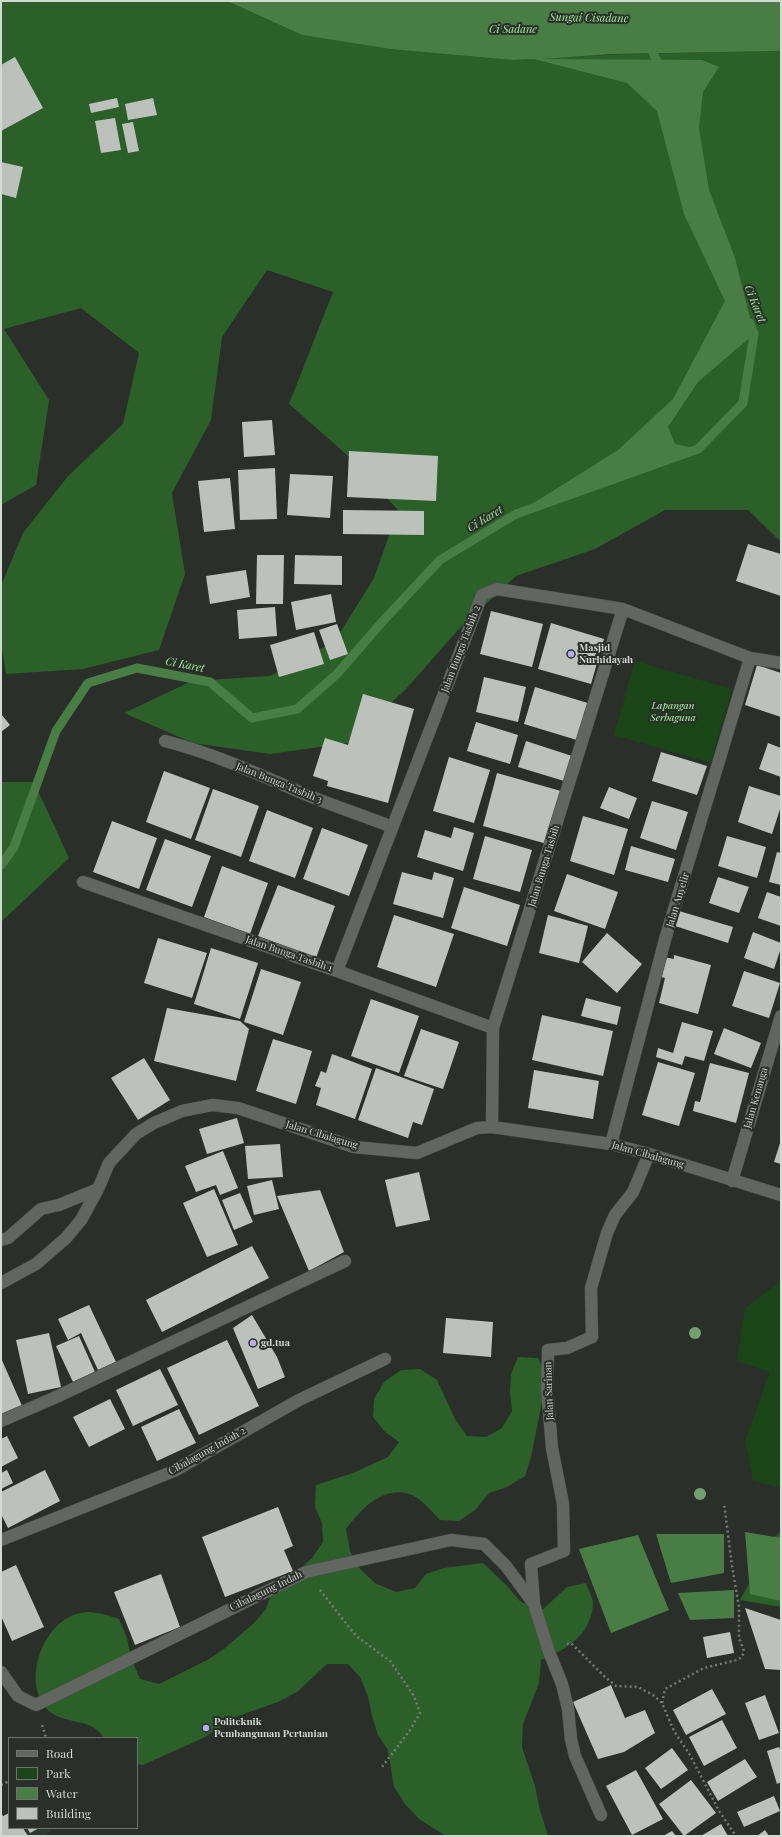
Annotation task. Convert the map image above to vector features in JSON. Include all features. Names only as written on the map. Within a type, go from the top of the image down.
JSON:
[{"type":"street","name":"Jalan Bunga Tasbih 2","points":[[337,971],[482,595],[497,589],[623,608],[750,658],[781,663]]},
{"type":"street","name":"Jalan Bunga Tasbih","points":[[492,1127],[493,1028],[623,608]]},
{"type":"street","name":"Jalan Anyelir","points":[[611,1144],[666,936],[750,658]]},
{"type":"street","name":"Jalan Bunga Tasbih 3","points":[[165,741],[188,747],[233,764],[392,827]]},
{"type":"street","name":"Jalan Bunga Tasbih 1","points":[[83,882],[337,971],[493,1028]]},
{"type":"street","name":"Jalan Kenanga","points":[[732,1181],[781,1016]]},
{"type":"street","name":"Jalan Cibalagung","points":[[1,1283],[36,1264],[66,1238],[81,1220],[98,1189],[109,1163],[136,1134],[154,1123],[182,1111],[212,1105],[238,1108],[354,1147],[417,1153],[477,1128],[492,1127],[611,1144],[649,1154],[781,1195]]},
{"type":"street","name":"Jalan Sarinan","points":[[536,1609],[531,1564],[564,1551],[563,1504],[552,1448],[547,1397],[548,1350],[567,1348],[592,1337],[591,1288],[607,1233],[615,1215],[633,1192],[649,1154]]},
{"type":"street","points":[[1,1240],[8,1238],[41,1209],[59,1205],[98,1189]]},
{"type":"street","points":[[1,1421],[54,1398],[345,1261]]},
{"type":"street","name":"Cibalagung Indah 2","points":[[1,1540],[174,1471],[299,1400],[385,1359]]},
{"type":"street","name":"Cibalagung Indah","points":[[1,1672],[18,1696],[36,1705],[306,1572],[450,1540],[484,1544],[506,1566],[536,1609],[549,1652],[562,1684],[568,1709],[571,1739],[575,1756],[601,1815]]},
{"type":"path","points":[[724,1503],[739,1607],[738,1638],[744,1651],[742,1657],[737,1660],[704,1668],[665,1689],[662,1697],[662,1704],[674,1731],[690,1755],[719,1811],[736,1836]]},
{"type":"path","points":[[306,1572],[356,1636],[390,1661],[410,1690],[420,1713],[410,1730],[382,1767]]},
{"type":"path","points":[[549,1652],[571,1643],[616,1686],[638,1687],[653,1696],[662,1704]]},
{"type":"shaded area","points":[[1,1],[227,1],[302,35],[513,60],[622,54],[781,51],[781,542],[748,510],[665,510],[595,549],[516,576],[458,630],[406,689],[348,743],[270,754],[193,743],[124,713],[192,681],[270,676],[335,641],[374,578],[398,510],[346,454],[289,404],[333,292],[267,270],[222,337],[211,420],[172,493],[185,574],[159,650],[83,669],[6,674],[1,642],[1,586],[23,533],[68,476],[123,424],[139,353],[81,308],[4,329],[49,400],[36,485],[1,505]]},
{"type":"shaded area","points":[[1,782],[34,782],[69,858],[1,922]]},
{"type":"shaded area","points":[[518,1357],[538,1358],[546,1375],[531,1457],[525,1476],[507,1487],[489,1493],[475,1510],[459,1521],[440,1520],[424,1503],[416,1497],[402,1492],[392,1493],[374,1500],[346,1529],[350,1551],[360,1569],[375,1583],[396,1592],[415,1588],[426,1574],[444,1568],[483,1563],[520,1601],[540,1612],[567,1587],[586,1583],[593,1604],[588,1624],[576,1640],[560,1651],[541,1660],[539,1683],[523,1724],[522,1747],[535,1786],[540,1810],[548,1836],[446,1836],[419,1819],[405,1804],[394,1787],[388,1750],[378,1735],[368,1696],[360,1677],[348,1664],[327,1664],[297,1692],[278,1702],[238,1716],[203,1738],[143,1765],[138,1764],[138,1737],[103,1737],[92,1727],[52,1714],[46,1708],[39,1696],[36,1682],[36,1668],[40,1653],[47,1639],[56,1627],[67,1618],[80,1613],[90,1612],[100,1613],[119,1619],[127,1638],[131,1658],[140,1679],[159,1684],[209,1659],[224,1649],[254,1623],[266,1609],[271,1594],[312,1558],[323,1542],[322,1523],[315,1507],[316,1485],[353,1473],[388,1457],[399,1442],[384,1431],[373,1417],[374,1399],[384,1382],[401,1370],[420,1369],[437,1380],[455,1419],[467,1436],[486,1437],[502,1428],[512,1411],[510,1392],[511,1374]]},
{"type":"shaded area","points":[[781,1532],[781,1607],[740,1600],[774,1537]]},
{"type":"shaded area","points":[[32,1829],[53,1829],[45,1836],[21,1836]]},
{"type":"green space","name":"Lapangan Serbaguna","points":[[635,661],[732,689],[711,763],[614,735]]},
{"type":"green space","points":[[781,1281],[781,1488],[753,1481],[745,1441],[770,1372],[737,1361],[745,1308]]},
{"type":"water","points":[[227,1],[781,1],[781,51],[613,54],[542,59],[702,60],[719,67],[703,92],[699,128],[709,190],[735,258],[754,334],[698,382],[668,427],[675,444],[698,449],[516,514],[618,450],[673,399],[725,301],[684,214],[657,111],[627,83],[534,59],[513,60],[391,49],[302,35]]},
{"type":"water","points":[[745,1532],[781,1538],[781,1601],[750,1594]]},
{"type":"water","points":[[656,1534],[724,1534],[724,1573],[671,1583]]},
{"type":"water","points":[[638,1535],[669,1610],[611,1633],[579,1549]]},
{"type":"water","points":[[734,1590],[734,1618],[690,1620],[678,1593]]},
{"type":"building","points":[[15,57],[43,108],[1,131],[1,65]]},
{"type":"building","points":[[117,98],[119,107],[91,113],[89,104]]},
{"type":"building","points":[[153,98],[157,115],[128,120],[125,104]]},
{"type":"building","points":[[115,118],[121,150],[101,153],[95,121]]},
{"type":"building","points":[[133,122],[139,151],[128,153],[122,124]]},
{"type":"building","points":[[1,162],[23,167],[16,198],[1,194]]},
{"type":"building","points":[[272,420],[275,455],[244,457],[242,422]]},
{"type":"building","points":[[349,451],[438,456],[436,501],[347,497]]},
{"type":"building","points":[[275,468],[277,519],[240,520],[238,470]]},
{"type":"building","points":[[290,474],[333,476],[330,518],[287,515]]},
{"type":"building","points":[[230,478],[235,529],[204,532],[198,481]]},
{"type":"building","points":[[343,510],[424,511],[424,535],[343,534]]},
{"type":"building","points":[[748,544],[781,554],[781,596],[736,581]]},
{"type":"building","points":[[257,555],[284,555],[283,604],[256,604]]},
{"type":"building","points":[[295,555],[342,556],[342,585],[294,584]]},
{"type":"building","points":[[246,570],[250,597],[210,604],[206,576]]},
{"type":"building","points":[[331,594],[336,622],[296,630],[291,602]]},
{"type":"building","points":[[275,607],[277,636],[239,639],[237,610]]},
{"type":"building","points":[[491,611],[543,624],[532,667],[480,654]]},
{"type":"building","name":"Masjid Nurhidayah","points":[[551,623],[604,639],[591,684],[538,669]]},
{"type":"building","points":[[337,624],[348,654],[330,660],[319,630]]},
{"type":"building","points":[[314,632],[324,664],[279,677],[270,645]]},
{"type":"building","points":[[757,665],[781,673],[781,717],[745,705]]},
{"type":"building","points":[[484,677],[526,687],[518,722],[476,712]]},
{"type":"building","points":[[535,687],[591,704],[580,741],[524,724]]},
{"type":"building","points":[[363,694],[414,709],[388,803],[327,786],[328,781],[313,776],[325,738],[348,745]]},
{"type":"building","points":[[1,714],[10,725],[1,732]]},
{"type":"building","points":[[476,722],[518,735],[510,764],[467,751]]},
{"type":"building","points":[[526,741],[572,756],[564,781],[518,767]]},
{"type":"building","points":[[768,743],[781,748],[781,777],[759,769]]},
{"type":"building","points":[[661,752],[707,766],[697,795],[652,781]]},
{"type":"building","points":[[449,757],[490,770],[474,823],[433,811]]},
{"type":"building","points":[[164,771],[210,788],[191,839],[146,822]]},
{"type":"building","points":[[497,773],[561,791],[547,844],[483,826]]},
{"type":"building","points":[[749,786],[781,796],[781,806],[772,834],[738,822]]},
{"type":"building","points":[[609,787],[637,798],[629,819],[600,808]]},
{"type":"building","points":[[213,789],[259,806],[241,857],[195,840]]},
{"type":"building","points":[[652,801],[688,812],[676,850],[640,838]]},
{"type":"building","points":[[267,810],[313,828],[295,878],[249,861]]},
{"type":"building","points":[[583,816],[628,829],[614,875],[570,861]]},
{"type":"building","points":[[112,821],[157,838],[139,889],[93,872]]},
{"type":"building","points":[[454,827],[474,833],[463,871],[417,857],[425,830],[451,838]]},
{"type":"building","points":[[322,828],[368,845],[349,896],[303,879]]},
{"type":"building","points":[[485,836],[532,850],[520,892],[473,879]]},
{"type":"building","points":[[727,836],[766,847],[757,878],[718,866]]},
{"type":"building","points":[[165,839],[211,856],[192,907],[146,890]]},
{"type":"building","points":[[631,846],[675,859],[668,882],[625,870]]},
{"type":"building","points":[[777,852],[781,853],[781,885],[769,882]]},
{"type":"building","points":[[222,866],[268,883],[250,934],[204,917]]},
{"type":"building","points":[[402,872],[432,880],[434,872],[454,878],[443,918],[393,904]]},
{"type":"building","points":[[567,874],[618,892],[605,929],[554,911]]},
{"type":"building","points":[[718,877],[749,887],[739,913],[709,903]]},
{"type":"building","points":[[278,885],[335,906],[316,958],[258,936]]},
{"type":"building","points":[[464,887],[520,905],[507,946],[451,928]]},
{"type":"building","points":[[767,892],[781,897],[781,926],[758,918]]},
{"type":"building","points":[[679,911],[733,927],[728,943],[675,926]]},
{"type":"building","points":[[394,915],[454,934],[436,987],[377,967]]},
{"type":"building","points":[[548,915],[588,926],[579,963],[539,953]]},
{"type":"building","points":[[753,932],[781,943],[781,948],[774,969],[744,958]]},
{"type":"building","points":[[607,933],[642,964],[617,993],[582,962]]},
{"type":"building","points":[[158,938],[207,953],[192,998],[144,983]]},
{"type":"building","points":[[211,948],[258,963],[240,1019],[194,1004]]},
{"type":"building","points":[[674,955],[711,965],[698,1014],[659,1003],[665,978],[658,976],[664,957],[674,959]]},
{"type":"building","points":[[261,969],[301,982],[283,1035],[244,1022]]},
{"type":"building","points":[[744,971],[780,983],[769,1018],[732,1006]]},
{"type":"building","points":[[586,998],[621,1007],[617,1025],[581,1016]]},
{"type":"building","points":[[371,999],[419,1016],[399,1073],[351,1056]]},
{"type":"building","points":[[167,1008],[240,1021],[249,1029],[236,1081],[154,1061]]},
{"type":"building","points":[[542,1015],[613,1031],[603,1076],[532,1060]]},
{"type":"building","points":[[682,1022],[713,1031],[704,1061],[685,1056],[682,1065],[656,1057],[658,1048],[673,1053]]},
{"type":"building","points":[[724,1028],[761,1043],[751,1068],[714,1054]]},
{"type":"building","points":[[421,1029],[459,1042],[443,1089],[404,1076]]},
{"type":"building","points":[[273,1039],[312,1051],[296,1104],[256,1091]]},
{"type":"building","points":[[332,1054],[372,1069],[355,1119],[316,1105],[321,1088],[315,1086],[321,1071],[326,1073]]},
{"type":"building","points":[[144,1058],[170,1100],[138,1120],[111,1078]]},
{"type":"building","points":[[658,1062],[695,1073],[679,1126],[642,1115]]},
{"type":"building","points":[[710,1063],[749,1073],[736,1123],[693,1111],[695,1101],[700,1102]]},
{"type":"building","points":[[376,1068],[434,1089],[422,1125],[413,1122],[408,1138],[358,1120]]},
{"type":"building","points":[[534,1070],[599,1081],[593,1119],[528,1108]]},
{"type":"building","points":[[237,1118],[244,1143],[207,1154],[199,1129]]},
{"type":"building","points":[[781,1140],[781,1164],[774,1162]]},
{"type":"building","points":[[280,1144],[283,1177],[248,1179],[245,1146]]},
{"type":"building","points":[[223,1151],[238,1188],[220,1195],[216,1185],[196,1192],[185,1166]]},
{"type":"building","points":[[419,1172],[430,1220],[396,1227],[385,1180]]},
{"type":"building","points":[[272,1180],[279,1209],[254,1215],[247,1186]]},
{"type":"building","points":[[214,1189],[238,1245],[207,1257],[183,1203]]},
{"type":"building","points":[[320,1190],[344,1252],[309,1271],[277,1196]]},
{"type":"building","points":[[240,1193],[253,1222],[234,1230],[222,1200]]},
{"type":"building","points":[[252,1246],[269,1278],[162,1332],[146,1300]]},
{"type":"building","points":[[89,1305],[116,1362],[98,1370],[81,1333],[68,1340],[58,1319]]},
{"type":"building","name":"gd.tua","points":[[252,1315],[277,1357],[285,1377],[258,1389],[233,1328]]},
{"type":"building","points":[[446,1318],[493,1322],[491,1357],[443,1353]]},
{"type":"building","points":[[49,1333],[61,1387],[28,1394],[16,1340]]},
{"type":"building","points":[[79,1336],[95,1372],[73,1382],[56,1346]]},
{"type":"building","points":[[227,1340],[259,1406],[199,1435],[167,1368]]},
{"type":"building","points":[[1,1358],[23,1408],[1,1417]]},
{"type":"building","points":[[160,1369],[178,1405],[133,1426],[116,1390]]},
{"type":"building","points":[[110,1399],[125,1429],[89,1447],[73,1417]]},
{"type":"building","points":[[179,1409],[196,1443],[157,1461],[141,1427]]},
{"type":"building","points":[[7,1436],[18,1458],[1,1467],[1,1439]]},
{"type":"building","points":[[7,1470],[13,1483],[1,1489],[1,1473]]},
{"type":"building","points":[[45,1470],[60,1501],[8,1528],[1,1514],[1,1492]]},
{"type":"building","points":[[278,1507],[293,1546],[284,1550],[293,1571],[225,1597],[202,1537]]},
{"type":"building","points":[[16,1565],[44,1627],[12,1641],[1,1616],[1,1572]]},
{"type":"building","points":[[161,1574],[180,1627],[135,1645],[114,1592]]},
{"type":"building","points":[[745,1608],[781,1620],[781,1670],[765,1669]]},
{"type":"building","points":[[730,1632],[734,1653],[707,1658],[703,1637]]},
{"type":"building","points":[[611,1685],[625,1718],[645,1710],[655,1733],[624,1752],[598,1759],[573,1702]]},
{"type":"building","points":[[712,1689],[726,1714],[686,1735],[673,1710]]},
{"type":"building","points":[[765,1695],[779,1733],[759,1740],[745,1703]]},
{"type":"building","points":[[722,1720],[737,1748],[704,1766],[689,1737]]},
{"type":"building","points":[[779,1747],[781,1752],[781,1782],[777,1784],[767,1751]]},
{"type":"building","points":[[672,1748],[688,1770],[661,1789],[645,1768]]},
{"type":"building","points":[[745,1759],[757,1777],[718,1801],[707,1782]]},
{"type":"building","points":[[636,1770],[663,1819],[632,1835],[606,1786]]},
{"type":"building","points":[[691,1780],[716,1813],[684,1836],[659,1804]]},
{"type":"building","points":[[774,1796],[780,1811],[744,1827],[737,1812]]},
{"type":"building","points":[[1,1813],[3,1816],[8,1814],[8,1829],[24,1829],[28,1836],[1,1836]]},
{"type":"building","points":[[721,1824],[728,1836],[701,1836]]},
{"type":"building","points":[[28,1829],[37,1829],[30,1833]]},
{"type":"building","points":[[765,1830],[769,1836],[757,1836]]},
{"type":"building","points":[[672,1831],[676,1836],[663,1836]]},
{"type":"waterway","name":"Ci Karet","points":[[649,43],[661,71]]},
{"type":"waterway","name":"Ci Karet","points":[[1,865],[14,847],[56,731],[88,683],[137,668],[210,682],[252,718],[297,709],[337,674],[382,622],[440,560],[516,514],[698,449],[743,403],[754,334],[750,323]]},
{"type":"place","name":"Masjid Nurhidayah","points":[[571,654]]},
{"type":"place","name":"gd.tua","points":[[253,1343]]},
{"type":"place","name":"Politeknik Pembangunan Pertanian","points":[[206,1728]]},
{"type":"water label","name":"Sungai Cisadane","points":[[589,18]]},
{"type":"water label","name":"Ci Sadane","points":[[513,30]]}]
